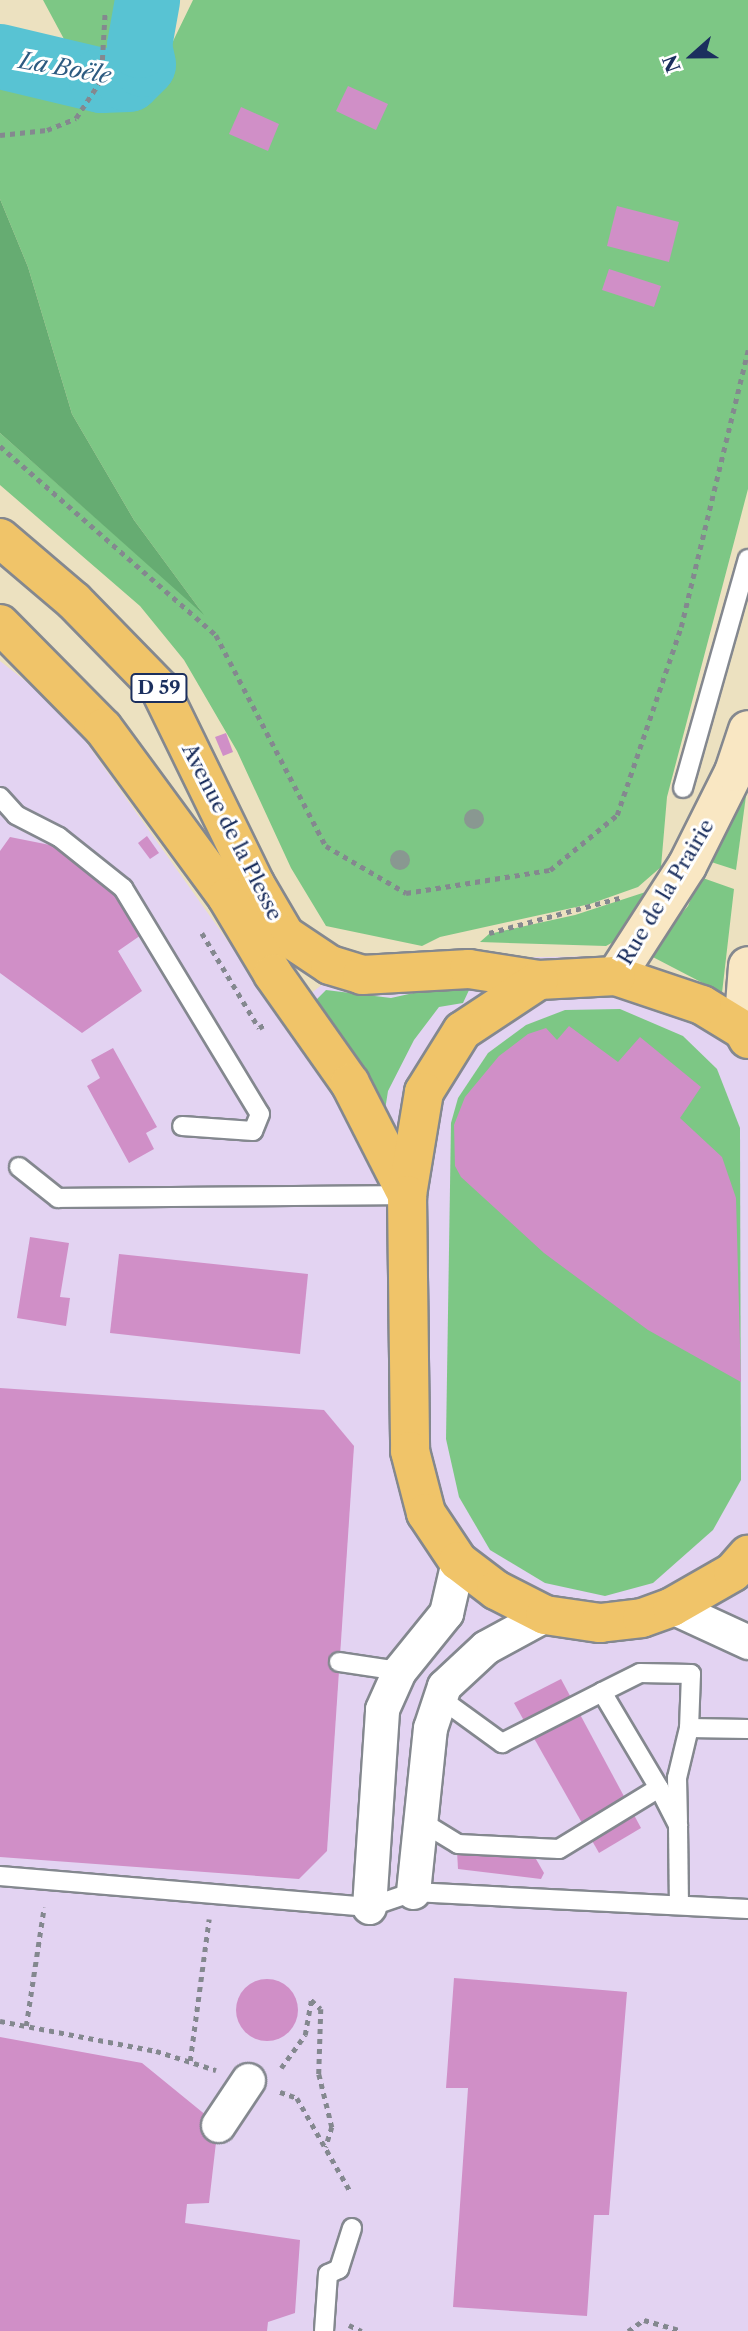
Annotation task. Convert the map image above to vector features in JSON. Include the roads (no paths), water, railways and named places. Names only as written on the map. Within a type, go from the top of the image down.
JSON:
[{"type":"main road","name":"Avenue de la Plesse","points":[[0,538],[74,601],[160,689],[255,884],[285,935],[330,965],[362,975],[469,969],[539,980],[616,976],[702,1005],[745,1034]]},
{"type":"main road","name":"Avenue de la Plesse","points":[[0,624],[103,728],[227,897],[273,974],[350,1083],[407,1195]]},
{"type":"main road","name":"Avenue de la Plesse","points":[[539,980],[462,1031],[424,1092],[407,1195],[410,1451],[426,1513],[458,1561],[496,1590],[545,1615],[600,1623],[642,1618],[672,1607],[733,1572],[748,1556]]},
{"type":"street","name":"Rue de la Prairie","points":[[616,976],[687,866],[734,772],[748,730]]},
{"type":"street","points":[[745,1034],[748,965]]},
{"type":"street","points":[[369,1907],[382,1709],[399,1671],[446,1613],[458,1561]]},
{"type":"street","points":[[672,1607],[748,1642]]},
{"type":"street","points":[[413,1892],[422,1822],[429,1728],[444,1686],[486,1647],[545,1615]]},
{"type":"street","points":[[218,2125],[248,2080]]},
{"type":"lane","points":[[683,788],[748,559]]},
{"type":"lane","points":[[0,797],[16,815],[59,837],[123,888],[260,1114],[253,1130],[183,1126]]},
{"type":"lane","points":[[19,1167],[58,1198],[407,1195]]},
{"type":"lane","points":[[339,1662],[399,1671]]},
{"type":"lane","points":[[440,1698],[502,1742],[640,1673],[691,1674],[689,1728],[677,1778],[679,1905]]},
{"type":"lane","points":[[602,1692],[678,1825]]},
{"type":"lane","points":[[689,1728],[748,1729]]},
{"type":"lane","points":[[422,1822],[458,1844],[559,1849],[659,1788]]},
{"type":"lane","points":[[0,1876],[369,1907],[413,1892],[748,1909]]},
{"type":"lane","points":[[324,2331],[328,2274],[339,2269],[352,2228]]},
{"type":"waterway","name":"La Boële","points":[[0,56],[101,80],[128,79],[143,64],[139,45],[147,0]]}]
